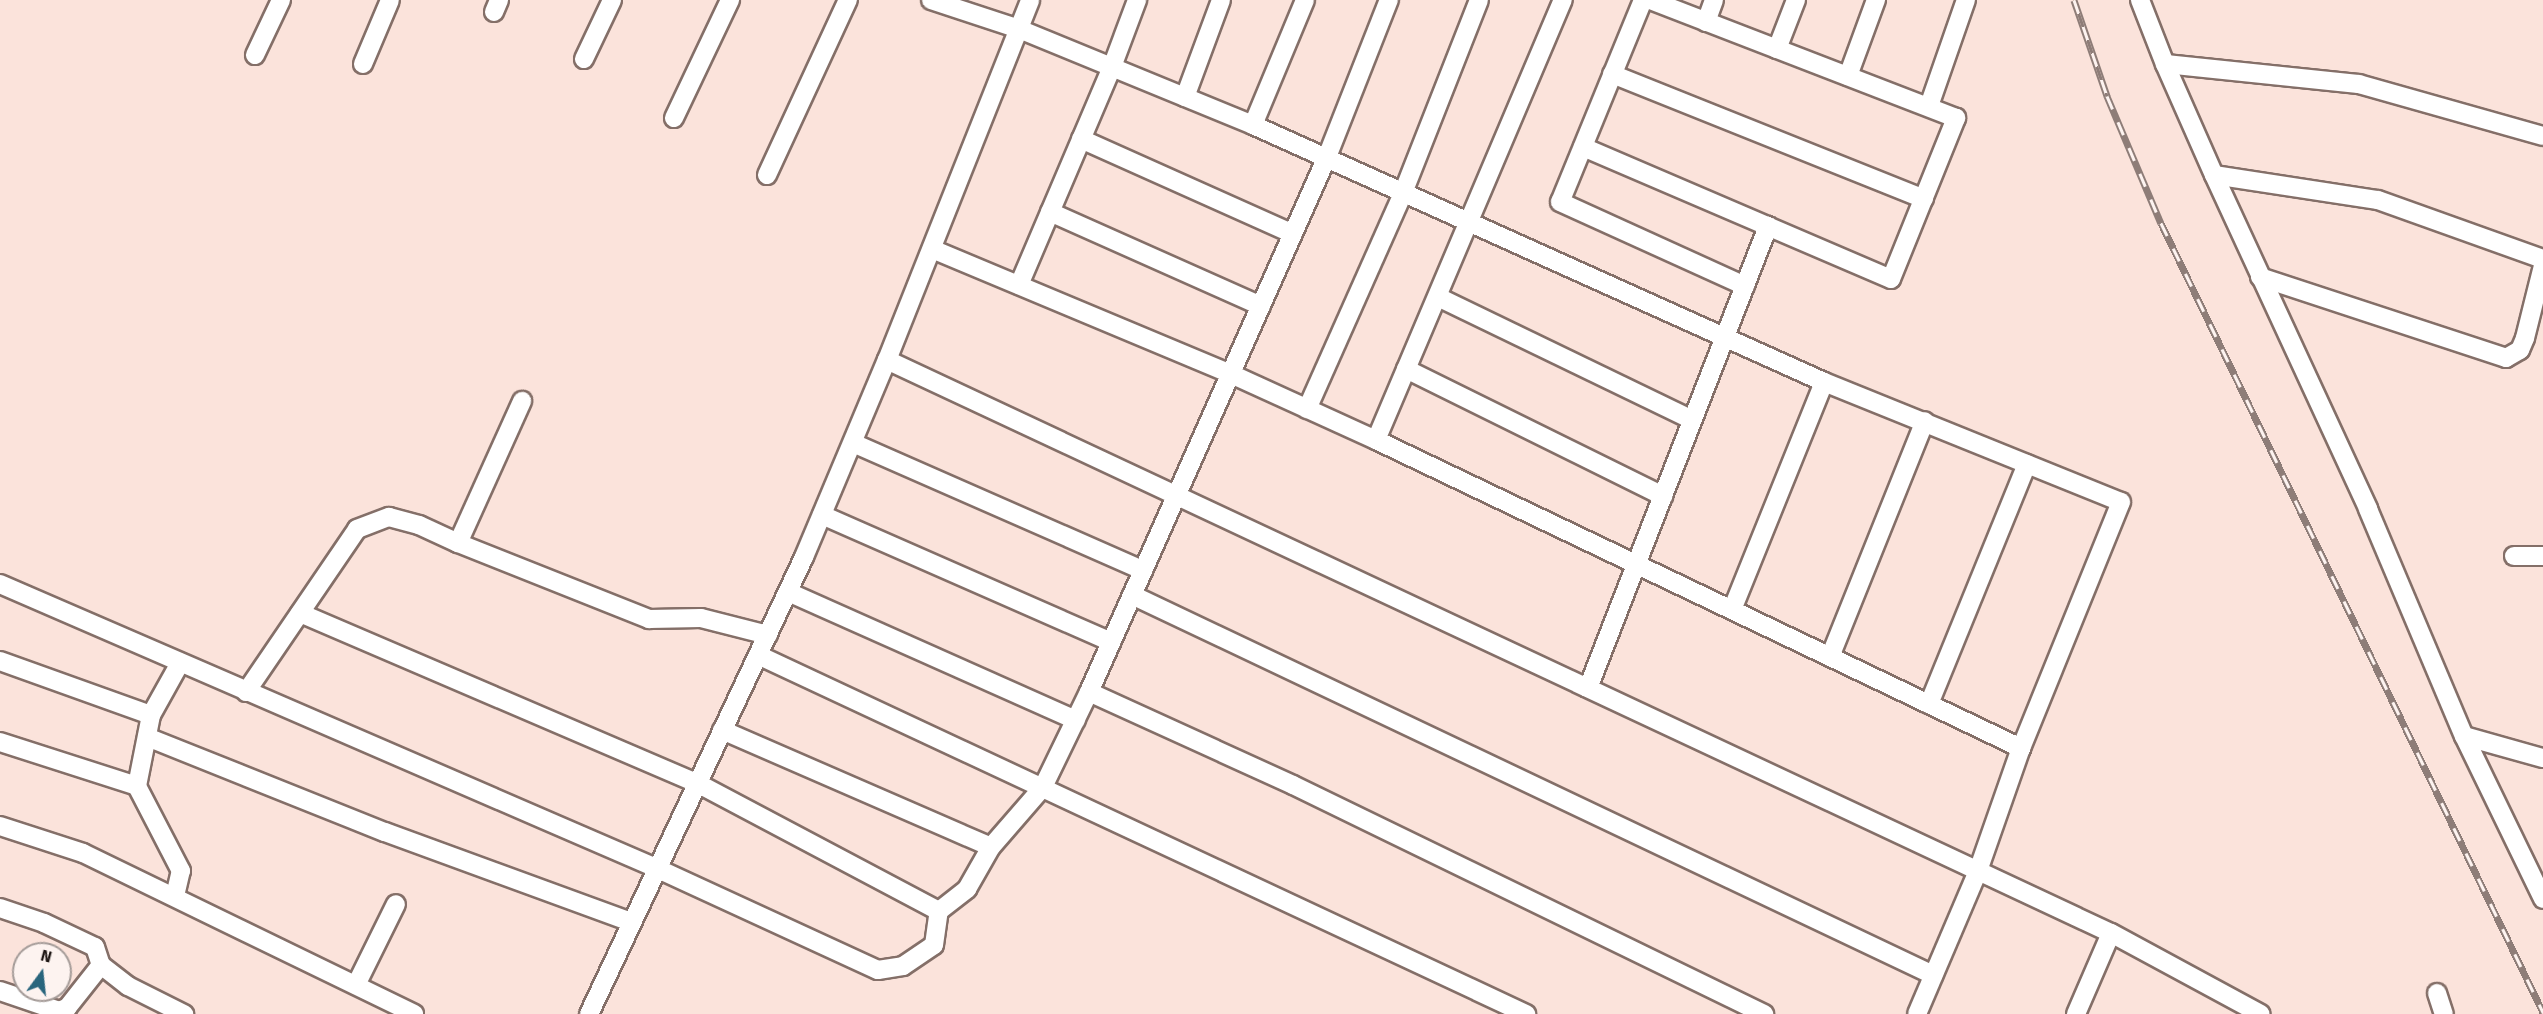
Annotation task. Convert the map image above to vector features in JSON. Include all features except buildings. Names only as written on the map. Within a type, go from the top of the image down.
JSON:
[{"type":"street","points":[[255,55],[281,0]]},
{"type":"street","points":[[363,64],[390,0]]},
{"type":"street","points":[[584,59],[612,0]]},
{"type":"street","points":[[674,117],[730,0]]},
{"type":"street","points":[[766,175],[848,0]]},
{"type":"street","points":[[931,0],[1019,29],[1253,125],[1724,339],[2121,502],[2021,748],[1978,871],[1917,1014]]},
{"type":"street","points":[[594,1013],[631,922],[788,592],[853,443],[1030,0]]},
{"type":"street","points":[[1019,285],[1112,67],[1137,0]]},
{"type":"street","points":[[1185,97],[1221,0]]},
{"type":"street","points":[[1253,125],[1305,0]]},
{"type":"street","points":[[0,584],[31,595],[246,692],[656,868],[879,970],[903,966],[934,945],[939,911],[967,889],[991,847],[1043,787],[1089,692],[1327,157],[1389,0]]},
{"type":"street","points":[[1307,409],[1403,193],[1479,0]]},
{"type":"street","points":[[1376,440],[1470,224],[1563,0]]},
{"type":"street","points":[[1642,0],[1560,202],[1745,286]]},
{"type":"street","points":[[1583,147],[1892,279],[1956,118],[1650,0]]},
{"type":"street","points":[[1706,22],[1714,0]]},
{"type":"street","points":[[1777,49],[1796,0]]},
{"type":"street","points":[[1848,76],[1876,0]]},
{"type":"street","points":[[1929,106],[1966,0]]},
{"type":"street","points":[[2140,0],[2165,64],[2214,175],[2368,509],[2464,736],[2543,899]]},
{"type":"street","points":[[2165,64],[2359,84],[2543,136]]},
{"type":"street","points":[[1612,74],[1924,199]]},
{"type":"street","points":[[1081,139],[1293,234]]},
{"type":"street","points":[[2214,175],[2378,200],[2543,259]]},
{"type":"street","points":[[1050,212],[1261,306]]},
{"type":"street","points":[[1588,688],[1768,226]]},
{"type":"street","points":[[932,249],[1231,374],[1376,440],[2021,748]]},
{"type":"street","points":[[2260,277],[2506,358],[2520,350],[2543,266]]},
{"type":"street","points":[[1438,297],[1692,420]]},
{"type":"street","points":[[887,360],[2111,933],[2228,1006],[2261,1014]]},
{"type":"street","points":[[1407,369],[1663,496]]},
{"type":"street","points":[[1732,610],[1824,382]]},
{"type":"street","points":[[458,543],[522,401]]},
{"type":"street","points":[[1830,657],[1925,421]]},
{"type":"street","points":[[853,443],[1143,570]]},
{"type":"street","points":[[1929,704],[2027,464]]},
{"type":"street","points":[[822,515],[1111,642]]},
{"type":"street","points":[[246,692],[357,529],[389,517],[419,525],[458,543],[649,619],[701,618],[768,635]]},
{"type":"street","points":[[2514,555],[2543,556]]},
{"type":"street","points":[[788,592],[1076,720]]},
{"type":"street","points":[[1132,595],[1934,975]]},
{"type":"street","points":[[300,614],[697,783],[939,911]]},
{"type":"street","points":[[758,655],[1526,1014]]},
{"type":"street","points":[[0,662],[151,715]]},
{"type":"street","points":[[175,896],[181,871],[136,786],[151,715],[180,663]]},
{"type":"street","points":[[1089,692],[1293,785],[1764,1014]]},
{"type":"street","points":[[722,730],[991,847]]},
{"type":"street","points":[[2464,736],[2543,758]]},
{"type":"street","points":[[147,737],[385,832],[631,922]]},
{"type":"street","points":[[0,742],[136,786]]},
{"type":"street","points":[[0,826],[83,853],[414,1014]]},
{"type":"street","points":[[356,985],[396,904]]},
{"type":"street","points":[[0,908],[44,923],[95,947],[101,965],[128,986],[184,1014]]},
{"type":"street","points":[[2076,1014],[2111,933]]},
{"type":"street","points":[[0,991],[59,1011],[67,1008],[101,965]]},
{"type":"street","points":[[2437,993],[2444,1014]]},
{"type":"railway","points":[[2074,0],[2107,96],[2161,223],[2543,1012]]}]
